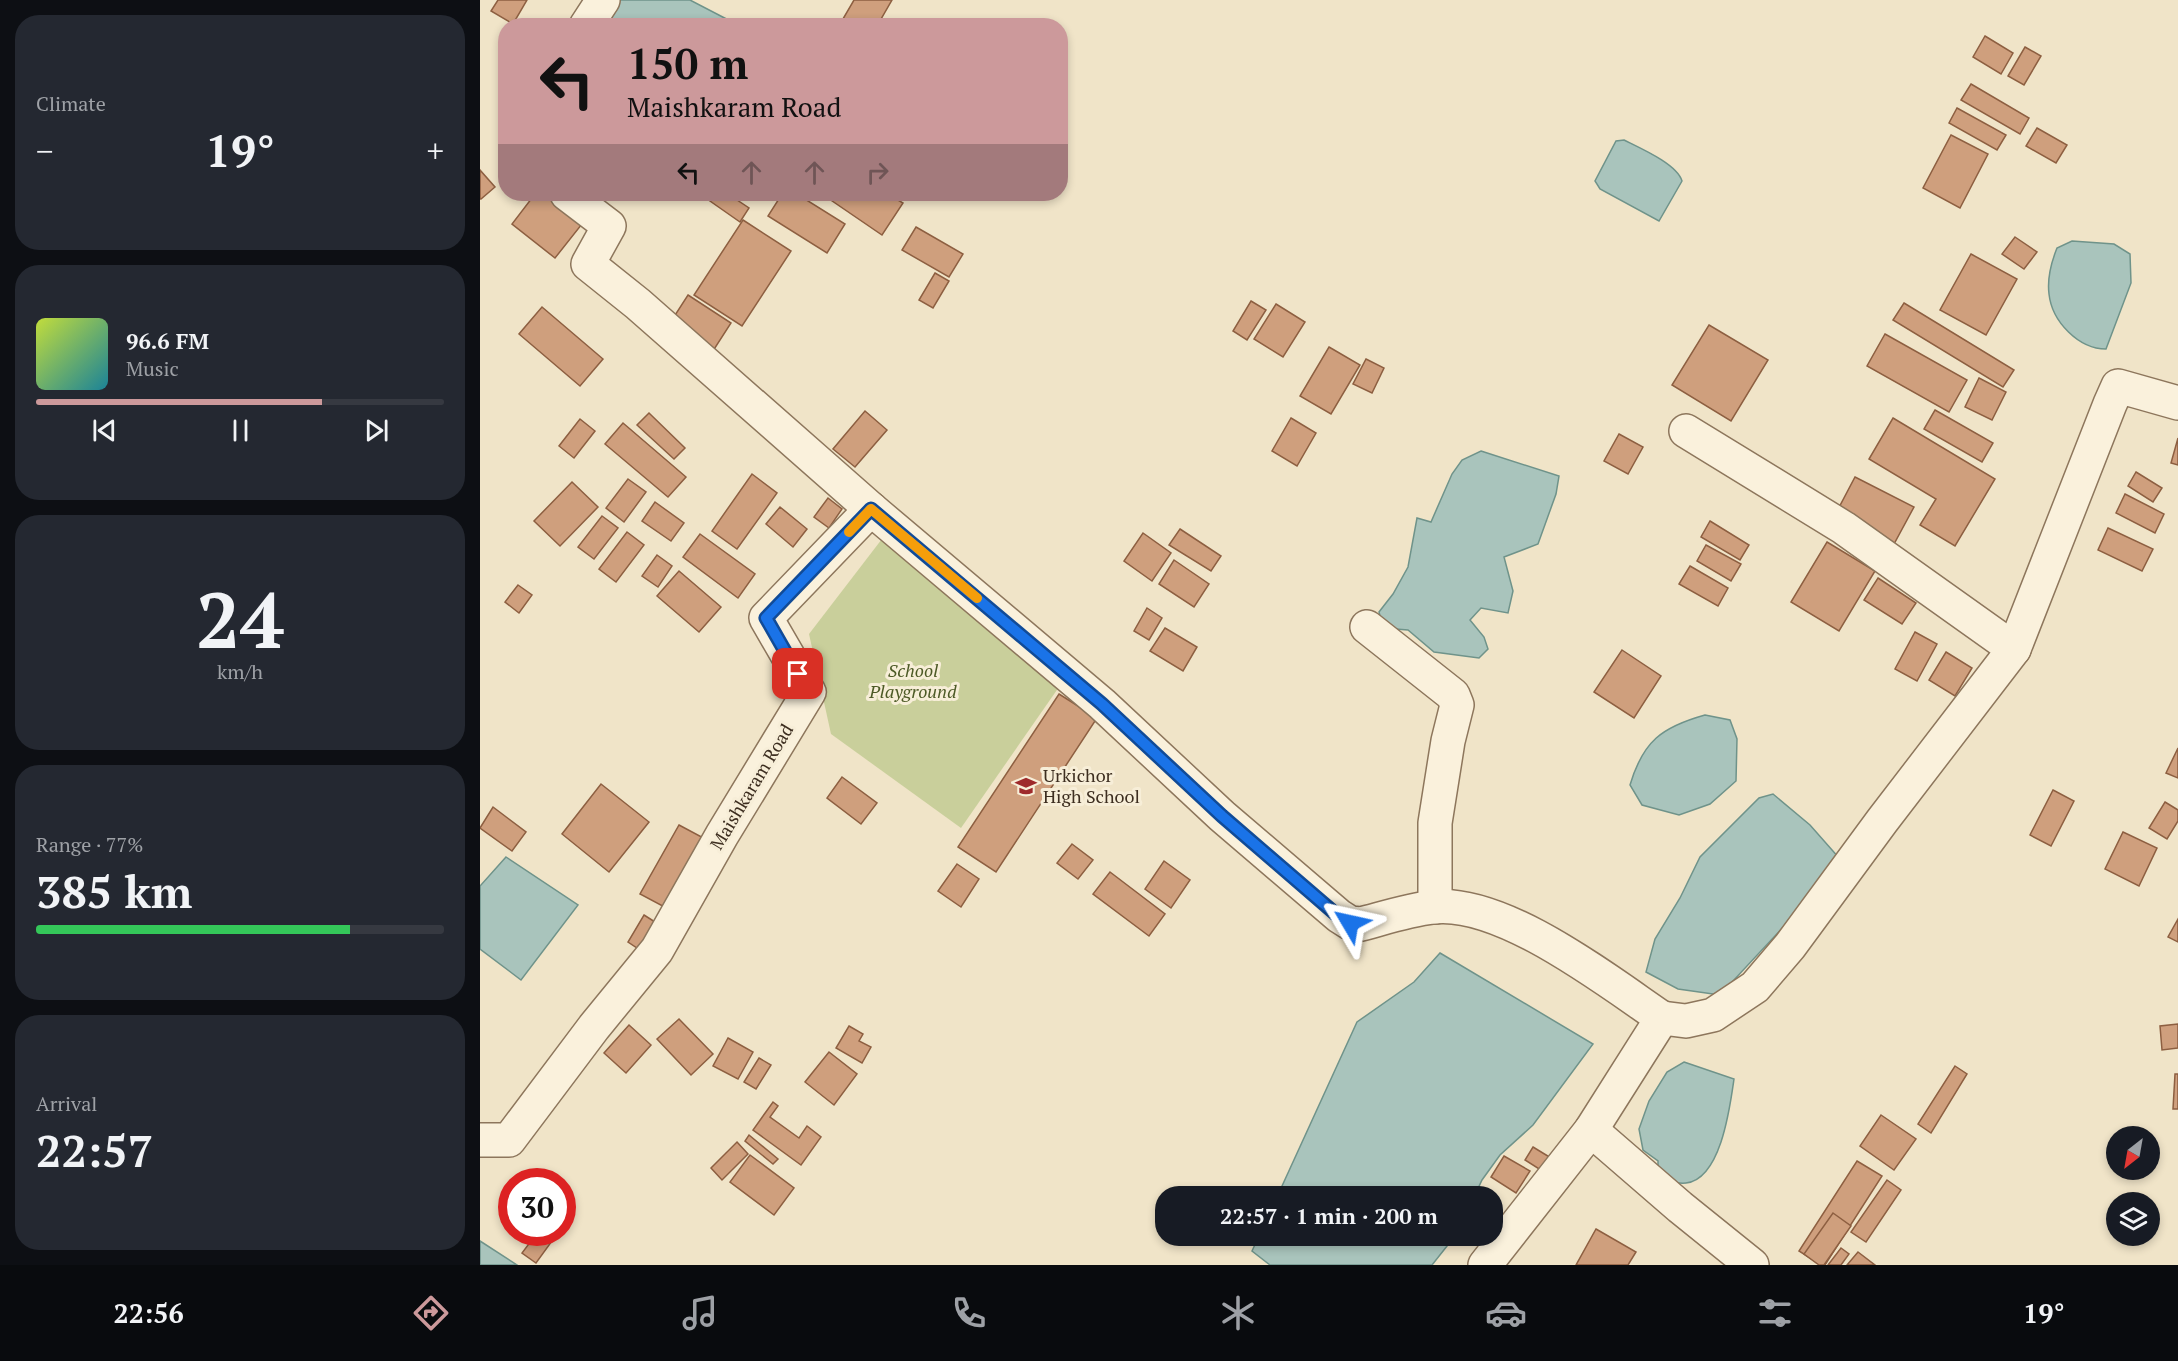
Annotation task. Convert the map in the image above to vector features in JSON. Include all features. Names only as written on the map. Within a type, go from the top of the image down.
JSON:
[{"type":"street","points":[[591,18],[603,0]]},
{"type":"street","points":[[576,201],[609,226],[588,264],[638,304],[871,509],[1102,704],[1222,816],[1338,916],[1350,923],[1361,924],[1435,907],[1465,910],[1505,921],[1532,933],[1662,1018],[1686,1021],[1713,1015],[1755,987],[1790,946],[1882,821],[2014,649],[2118,386],[2178,403]]},
{"type":"street","points":[[1686,431],[1844,528],[2014,649]]},
{"type":"street","name":"Maishkaram Road","points":[[480,1140],[509,1140],[594,1027],[657,950],[722,835],[809,692],[766,618],[871,509]]},
{"type":"street","points":[[1366,627],[1454,695],[1457,705],[1448,741],[1435,823],[1435,907]]},
{"type":"street","points":[[1485,1265],[1591,1130],[1662,1018]]},
{"type":"street","points":[[1591,1130],[1680,1207],[1752,1265]]},
{"type":"green space","name":"School Playground","points":[[885,535],[1059,687],[961,828],[831,734],[809,634]]},
{"type":"water","points":[[610,0],[690,0],[725,18],[599,18]]},
{"type":"water","points":[[1624,140],[1666,163],[1682,181],[1659,221],[1600,189],[1595,181],[1616,141]]},
{"type":"water","points":[[2072,241],[2114,244],[2130,254],[2131,283],[2106,349],[2086,344],[2068,332],[2061,324],[2051,304],[2049,282],[2053,259],[2057,248]]},
{"type":"water","points":[[1481,451],[1559,476],[1556,494],[1538,544],[1504,557],[1513,591],[1508,613],[1481,608],[1470,620],[1484,637],[1488,649],[1479,658],[1434,652],[1408,630],[1383,628],[1379,612],[1393,594],[1408,567],[1417,518],[1431,522],[1452,474],[1462,460]]},
{"type":"water","points":[[1705,715],[1730,720],[1737,739],[1736,781],[1710,804],[1679,815],[1642,805],[1630,785],[1641,757],[1648,747],[1666,731]]},
{"type":"water","points":[[1773,794],[1810,825],[1840,859],[1800,909],[1720,995],[1678,989],[1646,972],[1655,939],[1680,898],[1700,857],[1759,798]]},
{"type":"water","points":[[506,857],[578,905],[521,980],[480,949],[480,886]]},
{"type":"water","points":[[1440,953],[1593,1044],[1533,1125],[1500,1155],[1479,1186],[1282,1186],[1357,1022],[1414,982]]},
{"type":"water","points":[[1684,1062],[1734,1079],[1730,1106],[1716,1156],[1698,1179],[1686,1183],[1675,1183],[1658,1180],[1658,1161],[1643,1150],[1639,1129],[1649,1101],[1667,1072]]},
{"type":"water","points":[[480,1241],[517,1265],[480,1265]]},
{"type":"water","points":[[1254,1246],[1447,1246],[1432,1265],[1270,1265],[1252,1251]]},
{"type":"building","points":[[498,0],[527,0],[516,18],[503,18],[491,11]]},
{"type":"building","points":[[854,0],[892,0],[882,18],[844,18]]},
{"type":"building","points":[[1985,36],[2013,53],[2001,74],[1973,57]]},
{"type":"building","points":[[2025,47],[2041,56],[2024,85],[2008,76]]},
{"type":"building","points":[[1971,84],[2029,118],[2020,134],[1961,100]]},
{"type":"building","points":[[1957,108],[2006,135],[1997,150],[1949,123]]},
{"type":"building","points":[[2037,128],[2067,145],[2056,163],[2026,146]]},
{"type":"building","points":[[1951,135],[1988,154],[1960,208],[1923,188]]},
{"type":"building","points":[[480,170],[495,187],[481,199],[480,199]]},
{"type":"building","points":[[530,201],[552,201],[582,224],[555,258],[512,224]]},
{"type":"building","points":[[710,201],[738,201],[749,208],[740,222]]},
{"type":"building","points":[[778,201],[808,201],[845,224],[827,253],[768,216]]},
{"type":"building","points":[[832,201],[900,201],[903,203],[882,235]]},
{"type":"building","points":[[743,220],[791,251],[742,326],[694,295]]},
{"type":"building","points":[[916,227],[963,254],[949,277],[902,250]]},
{"type":"building","points":[[2015,237],[2037,252],[2024,269],[2002,254]]},
{"type":"building","points":[[1971,254],[2017,279],[1986,335],[1940,310]]},
{"type":"building","points":[[935,273],[949,281],[933,308],[919,300]]},
{"type":"building","points":[[688,295],[731,323],[711,354],[668,326]]},
{"type":"building","points":[[1251,301],[1266,310],[1247,340],[1233,331]]},
{"type":"building","points":[[1904,303],[2014,370],[2003,387],[1893,320]]},
{"type":"building","points":[[1276,304],[1305,322],[1283,357],[1254,339]]},
{"type":"building","points":[[542,307],[603,359],[580,386],[519,334]]},
{"type":"building","points":[[1709,325],[1768,360],[1731,421],[1672,385]]},
{"type":"building","points":[[1885,334],[1967,380],[1949,412],[1867,366]]},
{"type":"building","points":[[1329,347],[1360,365],[1331,414],[1300,396]]},
{"type":"building","points":[[1366,359],[1384,368],[1372,393],[1353,384]]},
{"type":"building","points":[[1979,378],[2006,392],[1992,420],[1965,407]]},
{"type":"building","points":[[1935,410],[1993,443],[1982,462],[1924,429]]},
{"type":"building","points":[[865,411],[887,430],[855,467],[833,449]]},
{"type":"building","points":[[649,413],[685,448],[674,459],[637,425]]},
{"type":"building","points":[[1291,418],[1316,433],[1297,466],[1272,451]]},
{"type":"building","points":[[1893,418],[1995,479],[1955,546],[1920,525],[1936,499],[1869,459]]},
{"type":"building","points":[[580,419],[595,431],[574,458],[559,446]]},
{"type":"building","points":[[623,423],[686,477],[668,497],[605,444]]},
{"type":"building","points":[[1619,434],[1643,447],[1628,474],[1604,461]]},
{"type":"building","points":[[2178,438],[2178,465],[2171,463]]},
{"type":"building","points":[[2136,472],[2162,488],[2153,502],[2128,486]]},
{"type":"building","points":[[752,474],[777,493],[737,549],[712,531]]},
{"type":"building","points":[[1855,477],[1914,507],[1894,544],[1835,515]]},
{"type":"building","points":[[628,479],[646,492],[624,522],[606,508]]},
{"type":"building","points":[[572,482],[598,507],[560,546],[534,521]]},
{"type":"building","points":[[2125,494],[2164,514],[2155,533],[2116,513]]},
{"type":"building","points":[[828,498],[842,509],[829,528],[814,517]]},
{"type":"building","points":[[655,502],[684,523],[671,541],[642,521]]},
{"type":"building","points":[[780,507],[807,529],[793,547],[766,524]]},
{"type":"building","points":[[602,516],[618,528],[594,559],[578,547]]},
{"type":"building","points":[[1710,521],[1749,545],[1740,560],[1701,537]]},
{"type":"building","points":[[2108,528],[2153,549],[2142,571],[2098,550]]},
{"type":"building","points":[[1180,529],[1221,556],[1211,571],[1169,545]]},
{"type":"building","points":[[627,532],[644,545],[616,582],[599,569]]},
{"type":"building","points":[[1143,533],[1171,553],[1152,581],[1124,561]]},
{"type":"building","points":[[700,534],[755,574],[738,598],[683,557]]},
{"type":"building","points":[[1827,542],[1875,571],[1839,631],[1791,602]]},
{"type":"building","points":[[1706,545],[1741,564],[1731,581],[1697,561]]},
{"type":"building","points":[[657,555],[672,566],[658,587],[642,576]]},
{"type":"building","points":[[1174,560],[1209,584],[1194,607],[1159,584]]},
{"type":"building","points":[[1690,566],[1728,588],[1718,606],[1679,584]]},
{"type":"building","points":[[679,571],[721,607],[699,632],[657,596]]},
{"type":"building","points":[[1878,578],[1916,603],[1902,624],[1864,600]]},
{"type":"building","points":[[518,585],[532,595],[519,613],[505,602]]},
{"type":"building","points":[[1147,608],[1162,618],[1149,640],[1134,631]]},
{"type":"building","points":[[1165,628],[1197,647],[1183,671],[1150,651]]},
{"type":"building","points":[[1915,632],[1937,644],[1917,681],[1895,669]]},
{"type":"building","points":[[1622,650],[1661,676],[1634,718],[1594,692]]},
{"type":"building","points":[[1946,652],[1972,668],[1955,696],[1929,680]]},
{"type":"building","points":[[1059,694],[1097,718],[996,872],[958,847]]},
{"type":"building","points":[[2178,748],[2178,778],[2166,773]]},
{"type":"building","points":[[842,777],[877,803],[861,824],[827,798]]},
{"type":"building","points":[[601,784],[649,822],[609,872],[562,834]]},
{"type":"building","points":[[2053,790],[2074,801],[2051,846],[2030,835]]},
{"type":"building","points":[[2165,802],[2178,810],[2178,821],[2167,839],[2149,828]]},
{"type":"building","points":[[493,807],[526,832],[512,851],[480,828]]},
{"type":"building","points":[[679,825],[711,842],[672,911],[640,894]]},
{"type":"building","points":[[2123,832],[2157,848],[2139,886],[2105,869]]},
{"type":"building","points":[[1072,844],[1093,860],[1078,879],[1057,863]]},
{"type":"building","points":[[1164,861],[1190,880],[1171,908],[1145,889]]},
{"type":"building","points":[[957,864],[979,879],[961,907],[938,891]]},
{"type":"building","points":[[1110,872],[1165,914],[1149,936],[1093,894]]},
{"type":"building","points":[[644,915],[663,927],[646,954],[628,942]]},
{"type":"building","points":[[2178,919],[2178,942],[2168,937]]},
{"type":"building","points":[[679,1019],[713,1054],[691,1075],[657,1039]]},
{"type":"building","points":[[2178,1024],[2178,1048],[2162,1050],[2160,1026]]},
{"type":"building","points":[[629,1025],[651,1045],[626,1073],[604,1053]]},
{"type":"building","points":[[849,1026],[863,1034],[859,1041],[871,1047],[862,1063],[836,1048]]},
{"type":"building","points":[[728,1038],[753,1052],[738,1079],[713,1066]]},
{"type":"building","points":[[829,1052],[857,1074],[834,1105],[805,1082]]},
{"type":"building","points":[[759,1058],[771,1065],[756,1089],[744,1082]]},
{"type":"building","points":[[1955,1066],[1967,1074],[1931,1133],[1918,1124]]},
{"type":"building","points":[[2175,1074],[2178,1074],[2178,1109],[2173,1109]]},
{"type":"building","points":[[773,1102],[778,1106],[770,1117],[799,1138],[807,1126],[821,1137],[801,1165],[753,1130]]},
{"type":"building","points":[[1881,1115],[1916,1139],[1894,1170],[1860,1146]]},
{"type":"building","points":[[749,1135],[778,1159],[773,1164],[745,1141]]},
{"type":"building","points":[[737,1142],[748,1154],[722,1180],[711,1168]]},
{"type":"building","points":[[1533,1147],[1556,1161],[1547,1174],[1525,1160]]},
{"type":"building","points":[[750,1155],[794,1188],[774,1215],[730,1182]]},
{"type":"building","points":[[1504,1156],[1530,1171],[1516,1193],[1491,1177]]},
{"type":"building","points":[[1857,1161],[1882,1176],[1825,1265],[1821,1265],[1799,1251]]},
{"type":"building","points":[[1887,1180],[1901,1190],[1866,1242],[1851,1232]]},
{"type":"building","points":[[1833,1213],[1851,1226],[1824,1265],[1819,1265],[1804,1254]]},
{"type":"building","points":[[1596,1229],[1636,1252],[1628,1265],[1576,1265]]},
{"type":"building","points":[[527,1246],[548,1246],[536,1263],[522,1253]]},
{"type":"building","points":[[1841,1248],[1849,1254],[1841,1265],[1828,1265]]},
{"type":"building","points":[[1858,1252],[1875,1265],[1847,1265]]},
{"type":"slow traffic","points":[[849,532],[871,509],[977,598]]},
{"type":"place","name":"Urkichor High School","points":[[1026,786]]},
{"type":"route","points":[[798,674],[766,618],[871,509],[1102,704],[1222,816],[1338,916],[1350,923]]}]
